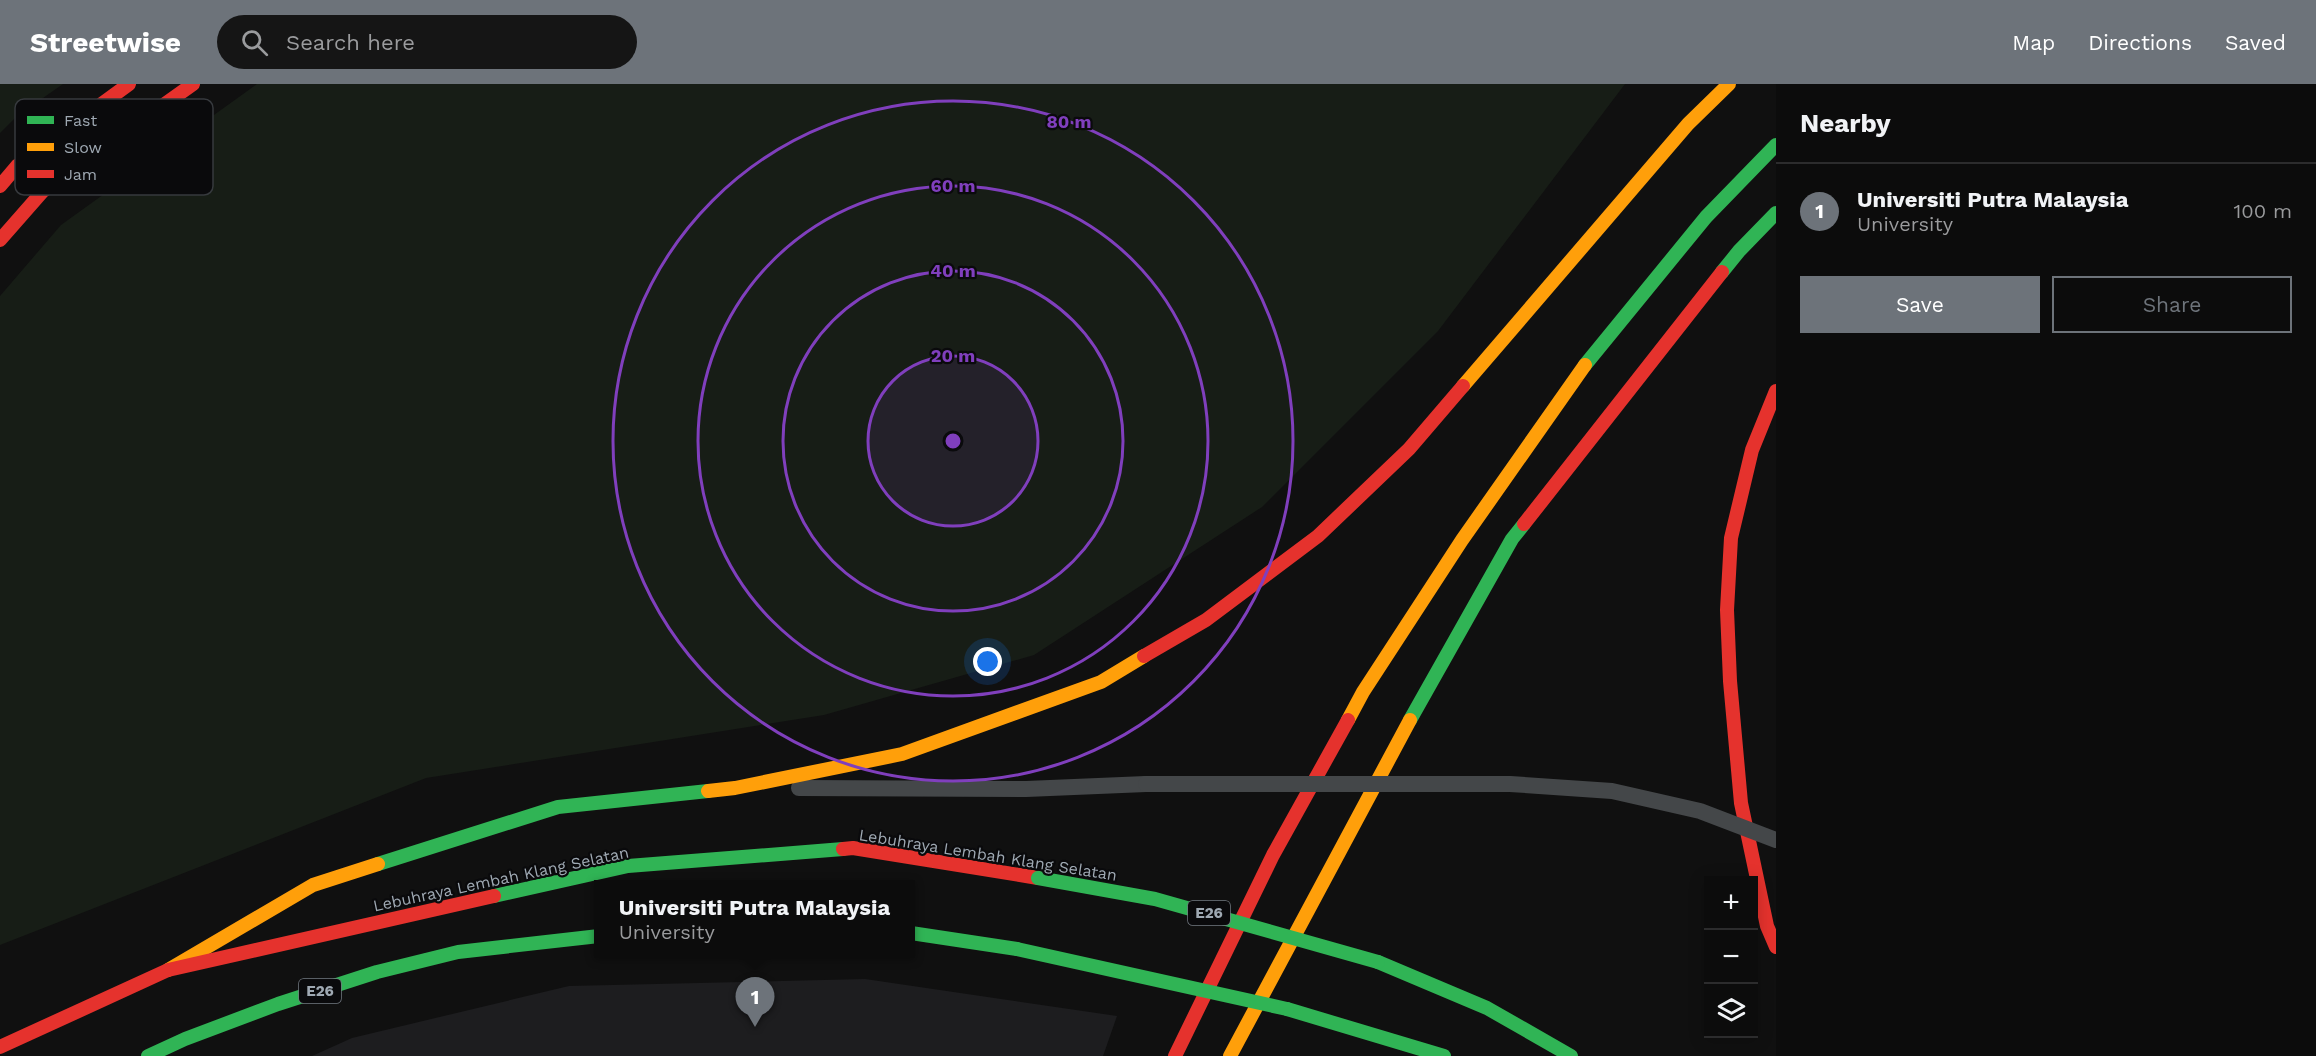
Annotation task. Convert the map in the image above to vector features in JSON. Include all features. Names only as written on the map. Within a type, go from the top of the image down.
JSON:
[{"type":"main road","points":[[109,99],[129,84]]},
{"type":"main road","points":[[172,99],[193,84]]},
{"type":"main road","points":[[168,970],[313,885],[558,807],[735,788],[902,753],[1101,682],[1206,620],[1318,536],[1409,449],[1688,124],[1729,84]]},
{"type":"main road","points":[[1174,1056],[1290,824],[1364,692],[1462,540],[1577,375],[1706,217],[1776,145]]},
{"type":"main road","points":[[0,186],[15,168]]},
{"type":"main road","points":[[0,240],[39,195]]},
{"type":"main road","points":[[1230,1056],[1417,708],[1512,539],[1739,251],[1776,213]]},
{"type":"main road","points":[[1776,391],[1752,450],[1731,538],[1727,610],[1730,681],[1741,803],[1767,926],[1776,947]]},
{"type":"main road","name":"Lebuhraya Lembah Klang Selatan","points":[[0,1047],[168,970],[628,866],[853,848],[1155,899],[1267,929],[1378,962],[1487,1008],[1571,1056]]},
{"type":"main road","points":[[915,934],[1017,949],[1287,1009],[1444,1056]]},
{"type":"main road","name":"E26","points":[[148,1056],[278,1004],[377,972],[458,952],[594,937]]},
{"type":"main road","points":[[1337,1023],[1381,1050]]},
{"type":"main road","points":[[164,1056],[185,1040]]},
{"type":"lane","points":[[735,788],[1026,789],[1146,784],[1510,784],[1612,791],[1700,811],[1776,840]]},
{"type":"shaded area","points":[[0,84],[63,84],[41,99],[15,99],[15,118],[0,133]]},
{"type":"shaded area","points":[[257,84],[1625,84],[1438,331],[1262,507],[1034,655],[824,715],[426,778],[0,945],[0,296],[61,225],[103,195],[213,195],[213,116]]},
{"type":"shaded area","points":[[865,979],[1117,1016],[1103,1056],[312,1056],[352,1038],[569,986]]},
{"type":"traffic: fast","points":[[1585,365],[1706,217],[1776,145]]},
{"type":"traffic: fast","points":[[1722,272],[1776,213]]},
{"type":"traffic: fast","points":[[1410,720],[1512,539],[1524,524]]},
{"type":"traffic: fast","points":[[378,864],[558,807],[708,791]]},
{"type":"traffic: fast","points":[[494,896],[628,866],[843,849]]},
{"type":"traffic: fast","points":[[1038,878],[1155,899],[1378,962]]},
{"type":"traffic: fast","points":[[915,934],[1017,949]]},
{"type":"traffic: fast","points":[[148,1056],[185,1039],[278,1004],[377,972],[458,952],[594,937]]},
{"type":"traffic: fast","points":[[1017,949],[1287,1009]]},
{"type":"traffic: fast","points":[[1378,962],[1487,1008],[1571,1056]]},
{"type":"traffic: fast","points":[[1287,1009],[1444,1056]]},
{"type":"traffic: slow","points":[[1463,386],[1688,124],[1729,84]]},
{"type":"traffic: slow","points":[[1348,720],[1363,692],[1462,540],[1585,365]]},
{"type":"traffic: slow","points":[[708,791],[735,788],[902,754],[1101,682],[1144,656]]},
{"type":"traffic: slow","points":[[1230,1056],[1410,720]]},
{"type":"traffic: slow","points":[[168,970],[313,885],[378,864]]},
{"type":"traffic: jam","points":[[109,99],[129,84]]},
{"type":"traffic: jam","points":[[172,99],[193,84]]},
{"type":"traffic: jam","points":[[0,186],[15,168]]},
{"type":"traffic: jam","points":[[0,240],[39,195]]},
{"type":"traffic: jam","points":[[1524,524],[1722,272]]},
{"type":"traffic: jam","points":[[1144,656],[1206,620],[1318,536],[1409,449],[1463,386]]},
{"type":"traffic: jam","points":[[1776,391],[1752,450],[1731,538],[1727,610],[1730,681],[1741,803],[1767,926],[1776,947]]},
{"type":"traffic: jam","points":[[1175,1056],[1273,855],[1348,720]]},
{"type":"traffic: jam","points":[[843,849],[853,848],[1038,878]]},
{"type":"traffic: jam","points":[[0,1047],[168,970],[494,896]]},
{"type":"place","name":"Universiti Putra Malaysia","points":[[755,1027]]}]
